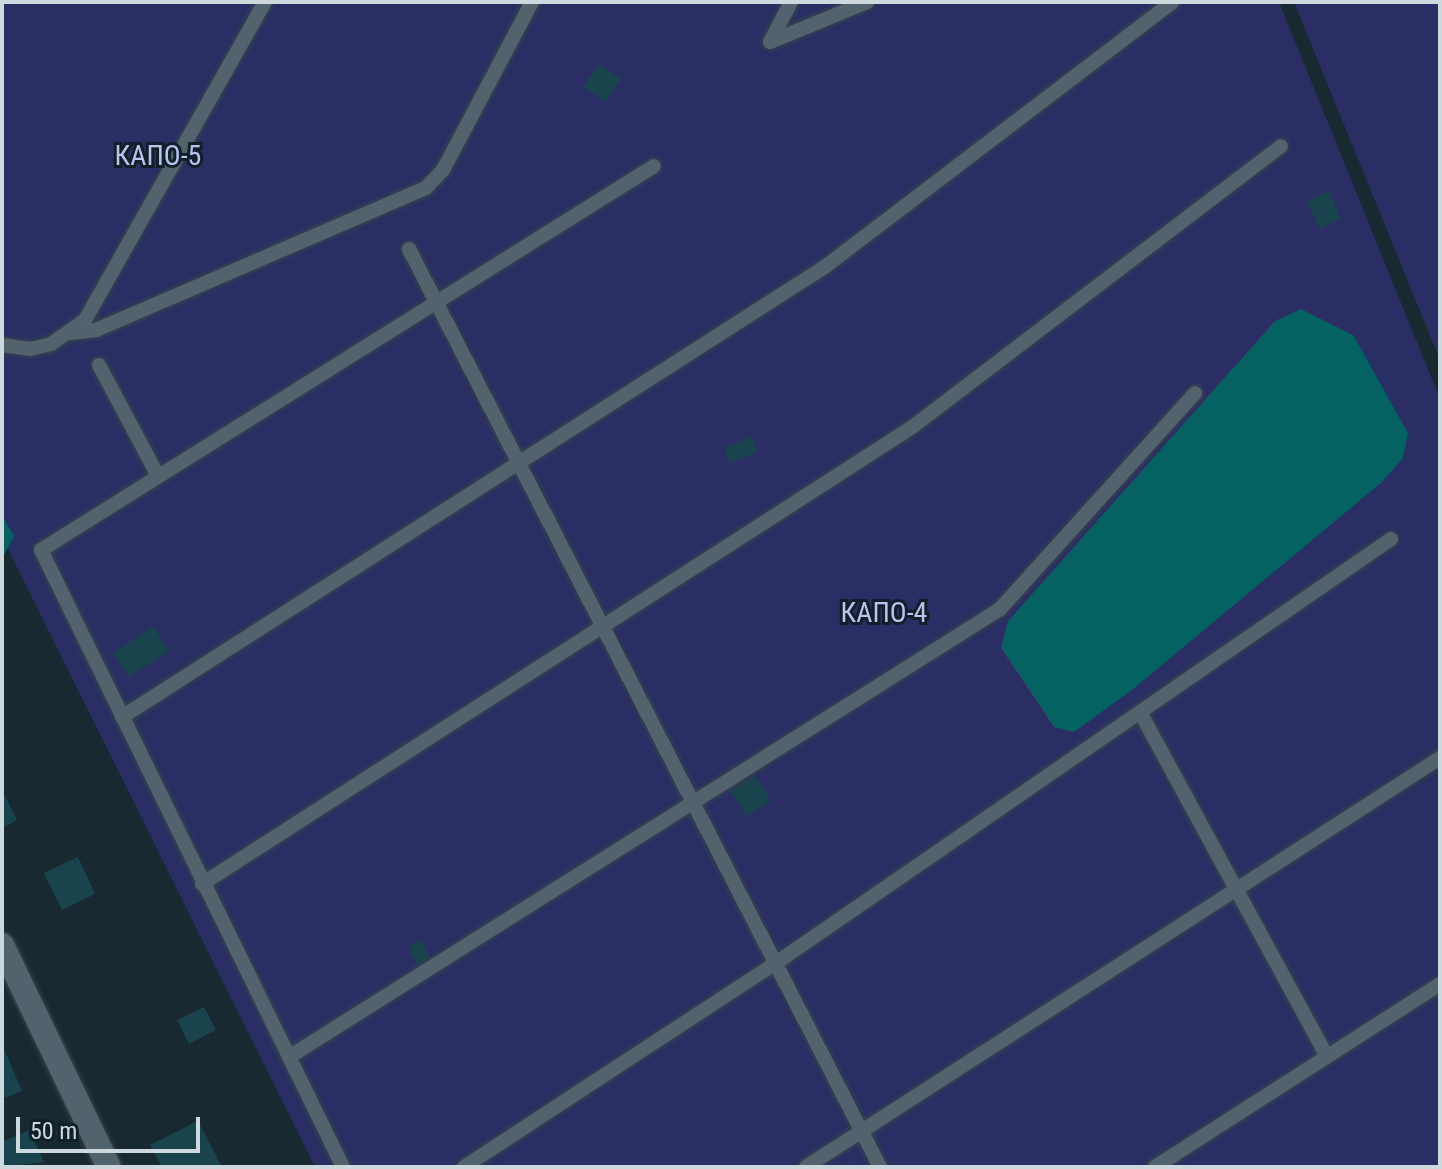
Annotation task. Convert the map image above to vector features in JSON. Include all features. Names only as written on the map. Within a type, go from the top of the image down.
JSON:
[{"type":"street","points":[[2,945],[109,1167]]},
{"type":"lane","points":[[71,333],[85,320],[127,250],[265,2]]},
{"type":"lane","points":[[2,345],[30,349],[71,333],[96,330],[426,188],[443,170],[532,2]]},
{"type":"lane","points":[[791,2],[770,42],[867,2]]},
{"type":"lane","points":[[122,717],[522,466],[826,266],[1172,2]]},
{"type":"lane","points":[[202,884],[602,623],[911,428],[1281,146]]},
{"type":"lane","points":[[343,1167],[41,550],[157,474],[654,166]]},
{"type":"lane","points":[[409,249],[880,1167]]},
{"type":"lane","points":[[99,365],[157,474]]},
{"type":"lane","points":[[289,1057],[1000,609],[1195,393]]},
{"type":"lane","points":[[464,1167],[776,963],[1391,539]]},
{"type":"lane","points":[[1140,712],[1327,1056]]},
{"type":"lane","points":[[806,1167],[1440,758]]},
{"type":"lane","points":[[1155,1167],[1440,984]]},
{"type":"green space","name":"КАПО-4","points":[[2,2],[1279,2],[1440,399],[1440,1167],[315,1167],[2,537]]},
{"type":"green space","points":[[1294,2],[1440,2],[1440,360]]},
{"type":"shaded area","points":[[1301,309],[1353,335],[1408,433],[1403,458],[1382,482],[1132,690],[1074,732],[1054,727],[1001,648],[1008,621],[1275,321]]},
{"type":"shaded area","points":[[2,516],[14,536],[2,559]]},
{"type":"building","points":[[599,64],[621,79],[606,102],[583,87]]},
{"type":"building","points":[[1329,191],[1341,218],[1320,229],[1307,201]]},
{"type":"building","points":[[751,436],[758,451],[730,464],[724,448]]},
{"type":"building","points":[[153,626],[169,651],[129,677],[113,653]]},
{"type":"building","points":[[755,775],[771,801],[746,816],[730,790]]},
{"type":"building","points":[[5,796],[17,820],[2,828],[2,798]]},
{"type":"building","points":[[78,857],[95,894],[62,910],[44,873]]},
{"type":"building","points":[[421,940],[430,958],[417,964],[408,947]]},
{"type":"building","points":[[204,1007],[216,1030],[189,1044],[177,1020]]},
{"type":"building","points":[[2,1044],[22,1091],[2,1099]]},
{"type":"building","points":[[198,1121],[222,1167],[162,1167],[150,1145]]},
{"type":"building","points":[[29,1130],[44,1162],[2,1167],[2,1142]]},
{"type":"park label","name":"КАПО-5","points":[[158,156]]}]
